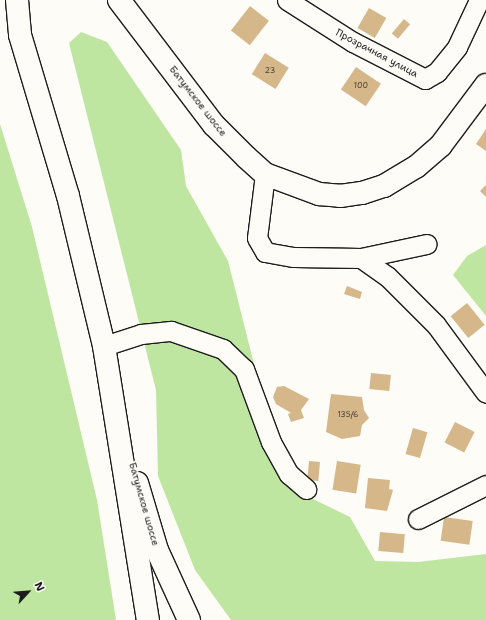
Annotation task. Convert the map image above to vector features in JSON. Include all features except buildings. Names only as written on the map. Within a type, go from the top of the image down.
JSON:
[{"type":"highway","name":"Батумское шоссе","points":[[17,0],[20,35],[66,188],[104,346],[148,620]]},
{"type":"highway","name":"Батумское шоссе","points":[[119,0],[214,125],[265,174],[296,188],[340,196],[384,186],[416,167],[441,145],[486,85]]},
{"type":"highway","name":"Батумское шоссе","points":[[110,383],[157,550],[189,620]]},
{"type":"street","name":"Прозрачная улица","points":[[287,0],[353,42],[425,79],[437,72],[457,47],[479,0]]},
{"type":"street","points":[[265,174],[257,225],[257,238],[265,252],[294,257],[361,258],[427,244]]},
{"type":"street","points":[[361,258],[387,276],[436,325],[486,393]]},
{"type":"street","points":[[104,346],[141,334],[171,331],[222,349],[244,369],[271,442],[289,474],[306,489]]},
{"type":"street","points":[[418,519],[486,485]]},
{"type":"green space","points":[[81,32],[107,42],[181,150],[186,186],[228,261],[282,475],[313,499],[350,517],[375,561],[418,562],[486,554],[486,620],[231,620],[195,570],[158,476],[156,390],[69,43]]},
{"type":"green space","points":[[0,124],[32,227],[97,500],[116,620],[0,620]]},
{"type":"green space","points":[[486,245],[486,316],[453,275],[467,256]]}]
